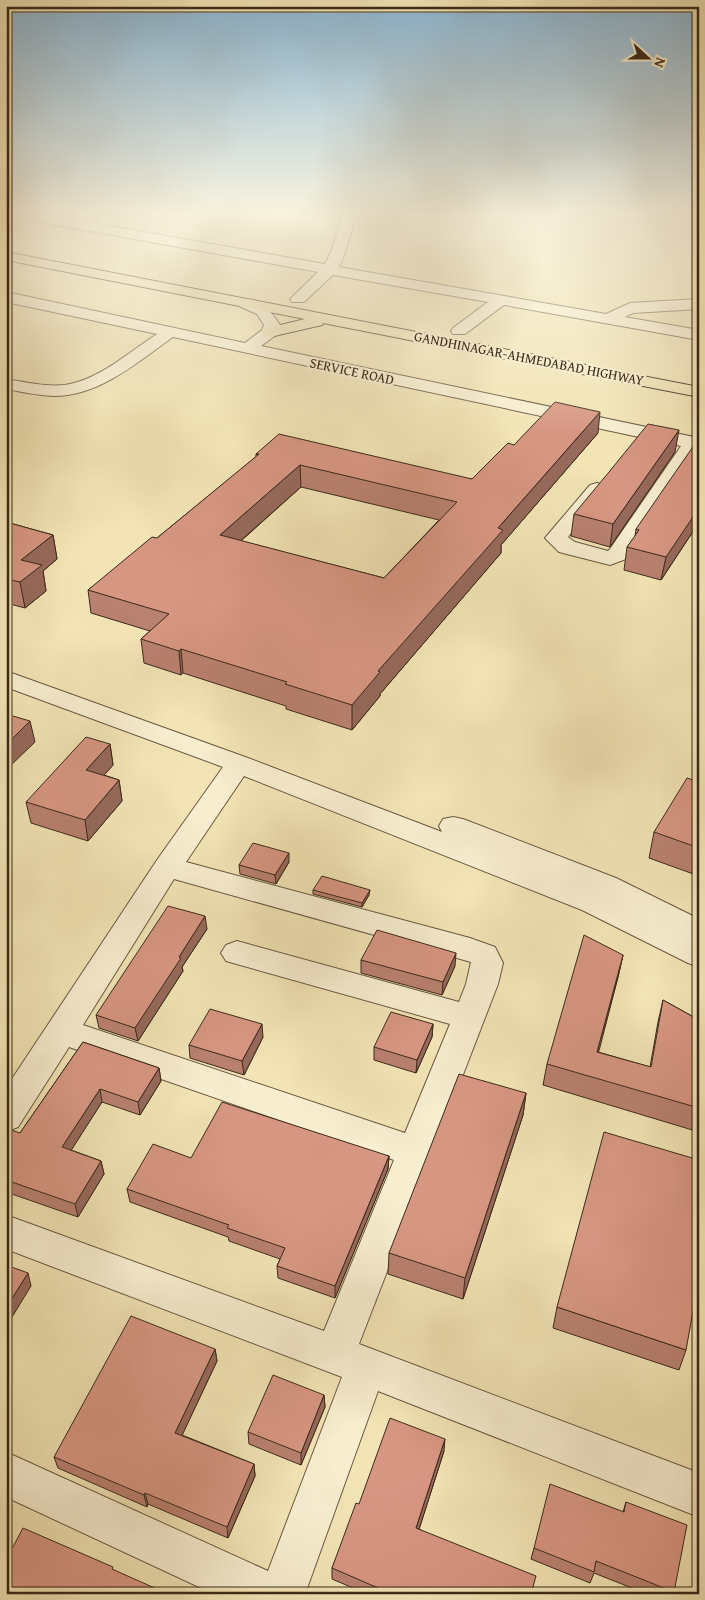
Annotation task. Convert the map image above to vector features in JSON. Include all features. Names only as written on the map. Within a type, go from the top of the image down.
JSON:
[{"type":"main road","name":"GANDHINAGAR-AHMEDABAD HIGHWAY","points":[[157,286],[699,392]]},
{"type":"main road","points":[[227,286],[699,377]]},
{"type":"main road","points":[[270,332],[317,322],[343,322]]},
{"type":"street","points":[[298,299],[312,286]]},
{"type":"street","points":[[422,286],[699,334]]},
{"type":"street","points":[[630,308],[638,292]]},
{"type":"street","name":"SERVICE ROAD","points":[[6,298],[248,348],[635,439],[696,444]]},
{"type":"street","points":[[459,331],[501,300]]},
{"type":"street","points":[[246,303],[263,311],[270,318],[272,324],[270,332],[248,348]]},
{"type":"street","points":[[609,319],[630,308],[699,304]]},
{"type":"street","points":[[6,384],[42,390],[64,390],[81,385],[103,376],[172,331]]},
{"type":"street","points":[[608,476],[556,538],[567,547],[610,558],[618,554],[696,444]]},
{"type":"street","points":[[6,660],[253,750],[606,885],[699,933]]},
{"type":"street","points":[[6,678],[239,764],[593,902],[699,955]]},
{"type":"street","points":[[6,1116],[167,867],[239,764]]},
{"type":"street","points":[[167,867],[470,949],[484,955],[487,964],[482,984],[415,1152],[350,1360],[282,1594]]},
{"type":"street","points":[[237,953],[469,1017]]},
{"type":"street","points":[[62,1031],[415,1152]]},
{"type":"street","points":[[6,1232],[350,1360],[699,1495]]},
{"type":"street","points":[[6,1474],[266,1594]]},
{"type":"building","points":[[555,402],[600,412],[498,528],[503,530],[378,671],[380,672],[352,705],[285,684],[287,682],[181,649],[179,651],[141,639],[169,614],[88,590],[152,537],[157,538],[259,454],[256,454],[279,434],[472,479],[508,443],[514,445]],"holes":[[[300,465],[457,502],[384,578],[220,535]]]},
{"type":"building","points":[[648,424],[679,430],[613,524],[574,514],[609,472]]},
{"type":"building","points":[[699,438],[699,501],[693,510],[697,511],[666,557],[627,547],[639,530],[636,529]]},
{"type":"building","points":[[6,522],[53,535],[21,560],[42,565],[20,582],[6,579]]},
{"type":"building","points":[[6,714],[30,721],[6,745]]},
{"type":"building","points":[[86,737],[110,744],[86,770],[119,780],[85,820],[26,802]]},
{"type":"building","points":[[687,778],[699,782],[699,848],[654,832]]},
{"type":"building","points":[[253,843],[289,853],[275,875],[239,865]]},
{"type":"building","points":[[322,876],[370,890],[362,903],[313,890]]},
{"type":"building","points":[[168,906],[205,916],[179,957],[181,958],[135,1028],[96,1015]]},
{"type":"building","points":[[377,930],[456,953],[443,982],[361,960]]},
{"type":"building","points":[[584,935],[623,955],[597,1052],[651,1067],[663,1000],[699,1020],[699,1108],[547,1064]]},
{"type":"building","points":[[210,1009],[262,1024],[242,1061],[189,1045]]},
{"type":"building","points":[[391,1012],[433,1024],[417,1060],[374,1047]]},
{"type":"building","points":[[83,1042],[159,1068],[138,1102],[100,1089],[62,1147],[101,1161],[75,1204],[6,1180],[6,1138],[11,1130],[20,1133]]},
{"type":"building","points":[[459,1074],[526,1093],[465,1278],[389,1253]]},
{"type":"building","points":[[222,1102],[389,1156],[335,1286],[277,1266],[285,1248],[227,1228],[229,1225],[127,1189],[153,1144],[191,1158]]},
{"type":"building","points":[[604,1132],[699,1160],[699,1278],[686,1350],[557,1307]]},
{"type":"building","points":[[6,1265],[28,1273],[6,1308]]},
{"type":"building","points":[[131,1316],[215,1349],[175,1433],[254,1464],[227,1527],[54,1457]]},
{"type":"building","points":[[273,1375],[324,1395],[301,1453],[248,1432]]},
{"type":"building","points":[[390,1418],[445,1439],[416,1528],[536,1576],[531,1594],[392,1594],[332,1568],[356,1503],[359,1504]]},
{"type":"building","points":[[550,1484],[624,1512],[626,1502],[687,1525],[674,1592],[596,1561],[594,1572],[534,1548]]},
{"type":"building","points":[[23,1528],[113,1567],[112,1569],[168,1594],[6,1594],[6,1560]]}]
